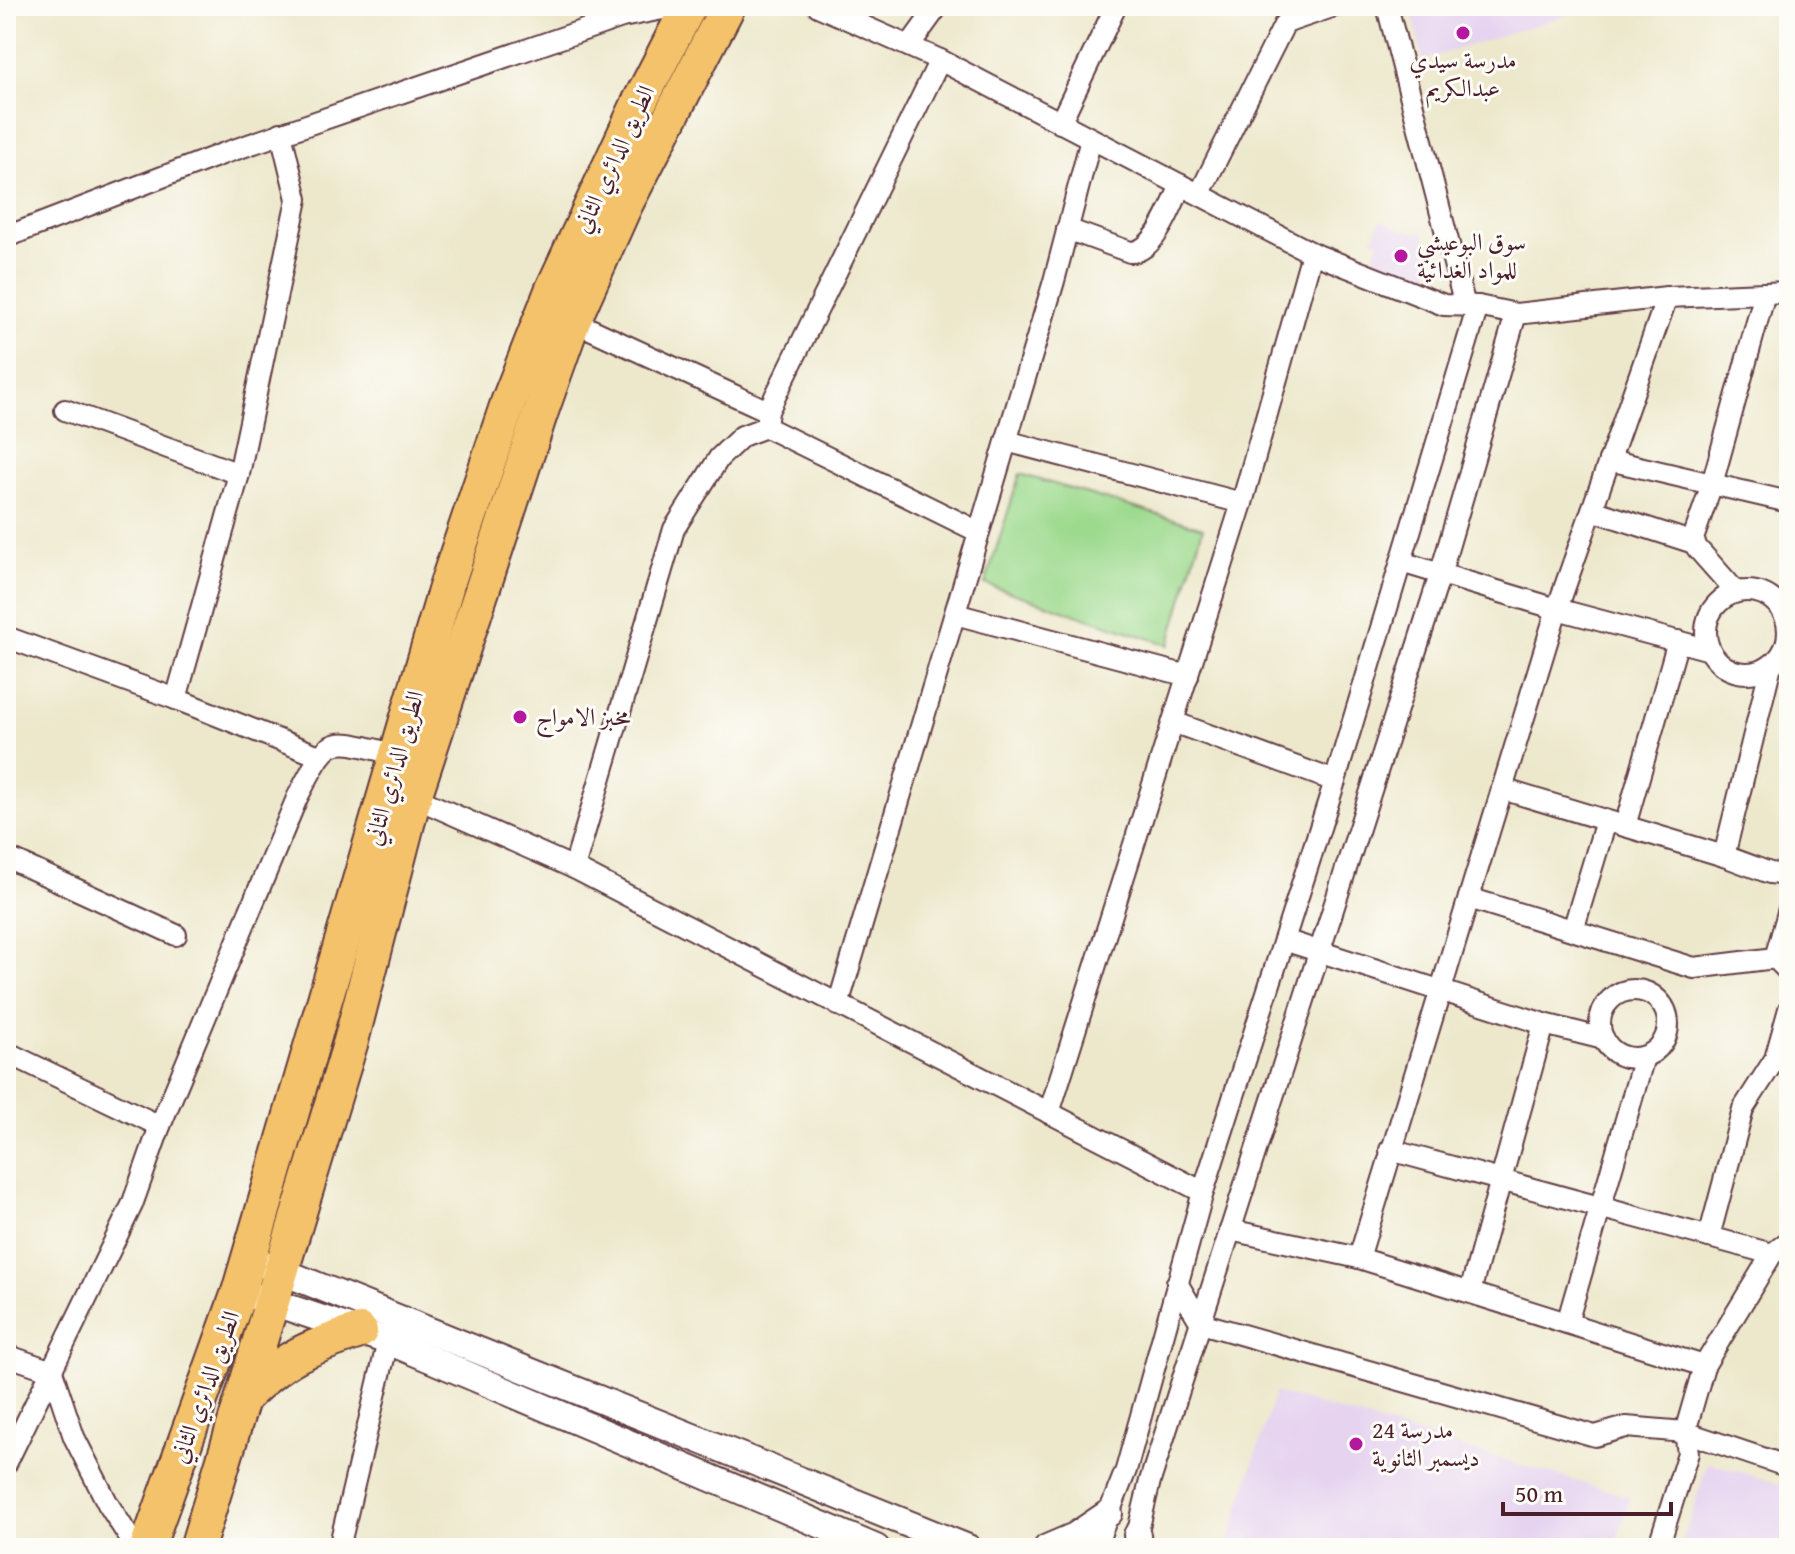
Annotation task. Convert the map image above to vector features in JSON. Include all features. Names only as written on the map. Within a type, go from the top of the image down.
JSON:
[{"type":"highway","name":"الطريق الدائري الثاني","points":[[147,1548],[243,1276],[447,584],[509,400],[552,291],[639,103],[689,6]]},
{"type":"highway","name":"الطريق الدائري الثاني","points":[[197,1548],[351,1041],[414,797],[573,321],[625,205],[728,6]]},
{"type":"highway","points":[[243,1397],[273,1368],[306,1348],[374,1336]]},
{"type":"street","points":[[6,237],[281,133],[641,9],[678,6]]},
{"type":"street","points":[[818,6],[940,60],[1312,253],[1444,305],[1516,314],[1667,297],[1789,292]]},
{"type":"street","points":[[909,46],[938,6]]},
{"type":"street","points":[[1060,123],[1116,6]]},
{"type":"street","points":[[1067,229],[1130,252],[1147,247],[1191,189],[1285,23],[1335,6]]},
{"type":"street","points":[[1095,1548],[1126,1470],[1203,1192],[1335,781],[1401,562],[1471,306],[1387,6]]},
{"type":"street","points":[[574,868],[674,529],[719,458],[742,436],[767,419],[940,60]]},
{"type":"street","points":[[176,699],[239,474],[297,199],[281,133]]},
{"type":"street","points":[[838,1005],[1006,441],[1091,139]]},
{"type":"street","points":[[1049,1113],[1242,503],[1312,253]]},
{"type":"street","points":[[1694,543],[1765,293]]},
{"type":"street","points":[[1359,1258],[1557,609],[1667,297]]},
{"type":"street","points":[[1137,1544],[1150,1481],[1440,575],[1516,314]]},
{"type":"street","points":[[573,321],[767,419],[979,532]]},
{"type":"street","points":[[65,410],[239,474]]},
{"type":"street","points":[[1006,441],[1242,503]]},
{"type":"street","points":[[1609,460],[1789,502]]},
{"type":"street","points":[[1592,510],[1694,543],[1736,592]]},
{"type":"street","points":[[1401,562],[1557,609],[1710,650]]},
{"type":"street","points":[[1750,590],[1764,594],[1787,613],[1787,642],[1781,655],[1771,665],[1744,673],[1718,661],[1710,650],[1706,636],[1707,622],[1713,608],[1723,598],[1750,590]]},
{"type":"street","points":[[955,614],[1188,676]]},
{"type":"street","points":[[6,637],[176,699],[319,756]]},
{"type":"street","points":[[1573,930],[1616,824],[1678,641]]},
{"type":"street","points":[[1724,856],[1771,665]]},
{"type":"street","points":[[1173,722],[1335,781]]},
{"type":"street","points":[[6,1464],[132,1205],[160,1126],[297,798],[319,756],[340,741],[398,755]]},
{"type":"street","points":[[1502,789],[1724,856],[1770,873],[1789,875]]},
{"type":"street","points":[[414,797],[574,868],[1203,1192]]},
{"type":"street","points":[[6,857],[176,935]]},
{"type":"street","points":[[1469,898],[1697,968],[1782,965],[1789,909]]},
{"type":"street","points":[[1284,940],[1320,949],[1544,1024],[1604,1039]]},
{"type":"street","points":[[1629,991],[1650,994],[1665,1009],[1668,1020],[1667,1032],[1654,1051],[1644,1057],[1621,1055],[1611,1049],[1604,1039],[1601,1019],[1610,1000],[1629,991]]},
{"type":"street","points":[[1709,1237],[1743,1109],[1782,1061],[1789,1009]]},
{"type":"street","points":[[1470,1292],[1544,1024]]},
{"type":"street","points":[[6,1052],[160,1126]]},
{"type":"street","points":[[1567,1323],[1644,1057]]},
{"type":"street","points":[[1390,1150],[1772,1254]]},
{"type":"street","points":[[1230,1230],[1359,1258],[1704,1366]]},
{"type":"street","points":[[1658,1548],[1688,1453],[1685,1432],[1704,1366],[1772,1254],[1789,1241]]},
{"type":"street","points":[[243,1276],[278,1286],[968,1548]]},
{"type":"street","points":[[1177,1283],[1201,1323],[1595,1436],[1626,1427],[1685,1432],[1789,1467]]},
{"type":"street","points":[[278,1286],[374,1336],[876,1548]]},
{"type":"street","points":[[339,1548],[374,1336]]},
{"type":"street","points":[[6,1355],[52,1371]]},
{"type":"street","points":[[52,1371],[74,1437],[108,1504],[136,1548]]},
{"type":"street","points":[[1047,1548],[1075,1536],[1109,1513]]},
{"type":"shaded area","name":"مدرسة سيدي عبدالكريم","points":[[1411,6],[1595,6],[1423,60]]},
{"type":"shaded area","name":"سوق البوعيشي للمواد الغدائية","points":[[1381,220],[1403,230],[1424,233],[1432,288],[1415,288],[1369,271],[1379,241],[1372,239]]},
{"type":"shaded area","name":"مدرسة 24 ديسمبر الثانوية","points":[[1275,1392],[1630,1497],[1615,1548],[1227,1548]]},
{"type":"shaded area","points":[[1708,1462],[1789,1487],[1789,1548],[1681,1548]]},
{"type":"green space","points":[[1020,474],[1203,528],[1169,645],[985,584]]},
{"type":"place","name":"مدرسة سيدي عبدالكريم","points":[[1463,33]]},
{"type":"place","name":"سوق البوعيشي للمواد الغدائية","points":[[1401,256]]},
{"type":"place","name":"مخبز الامواج","points":[[520,717]]},
{"type":"place","name":"مدرسة 24 ديسمبر الثانوية","points":[[1356,1444]]}]
